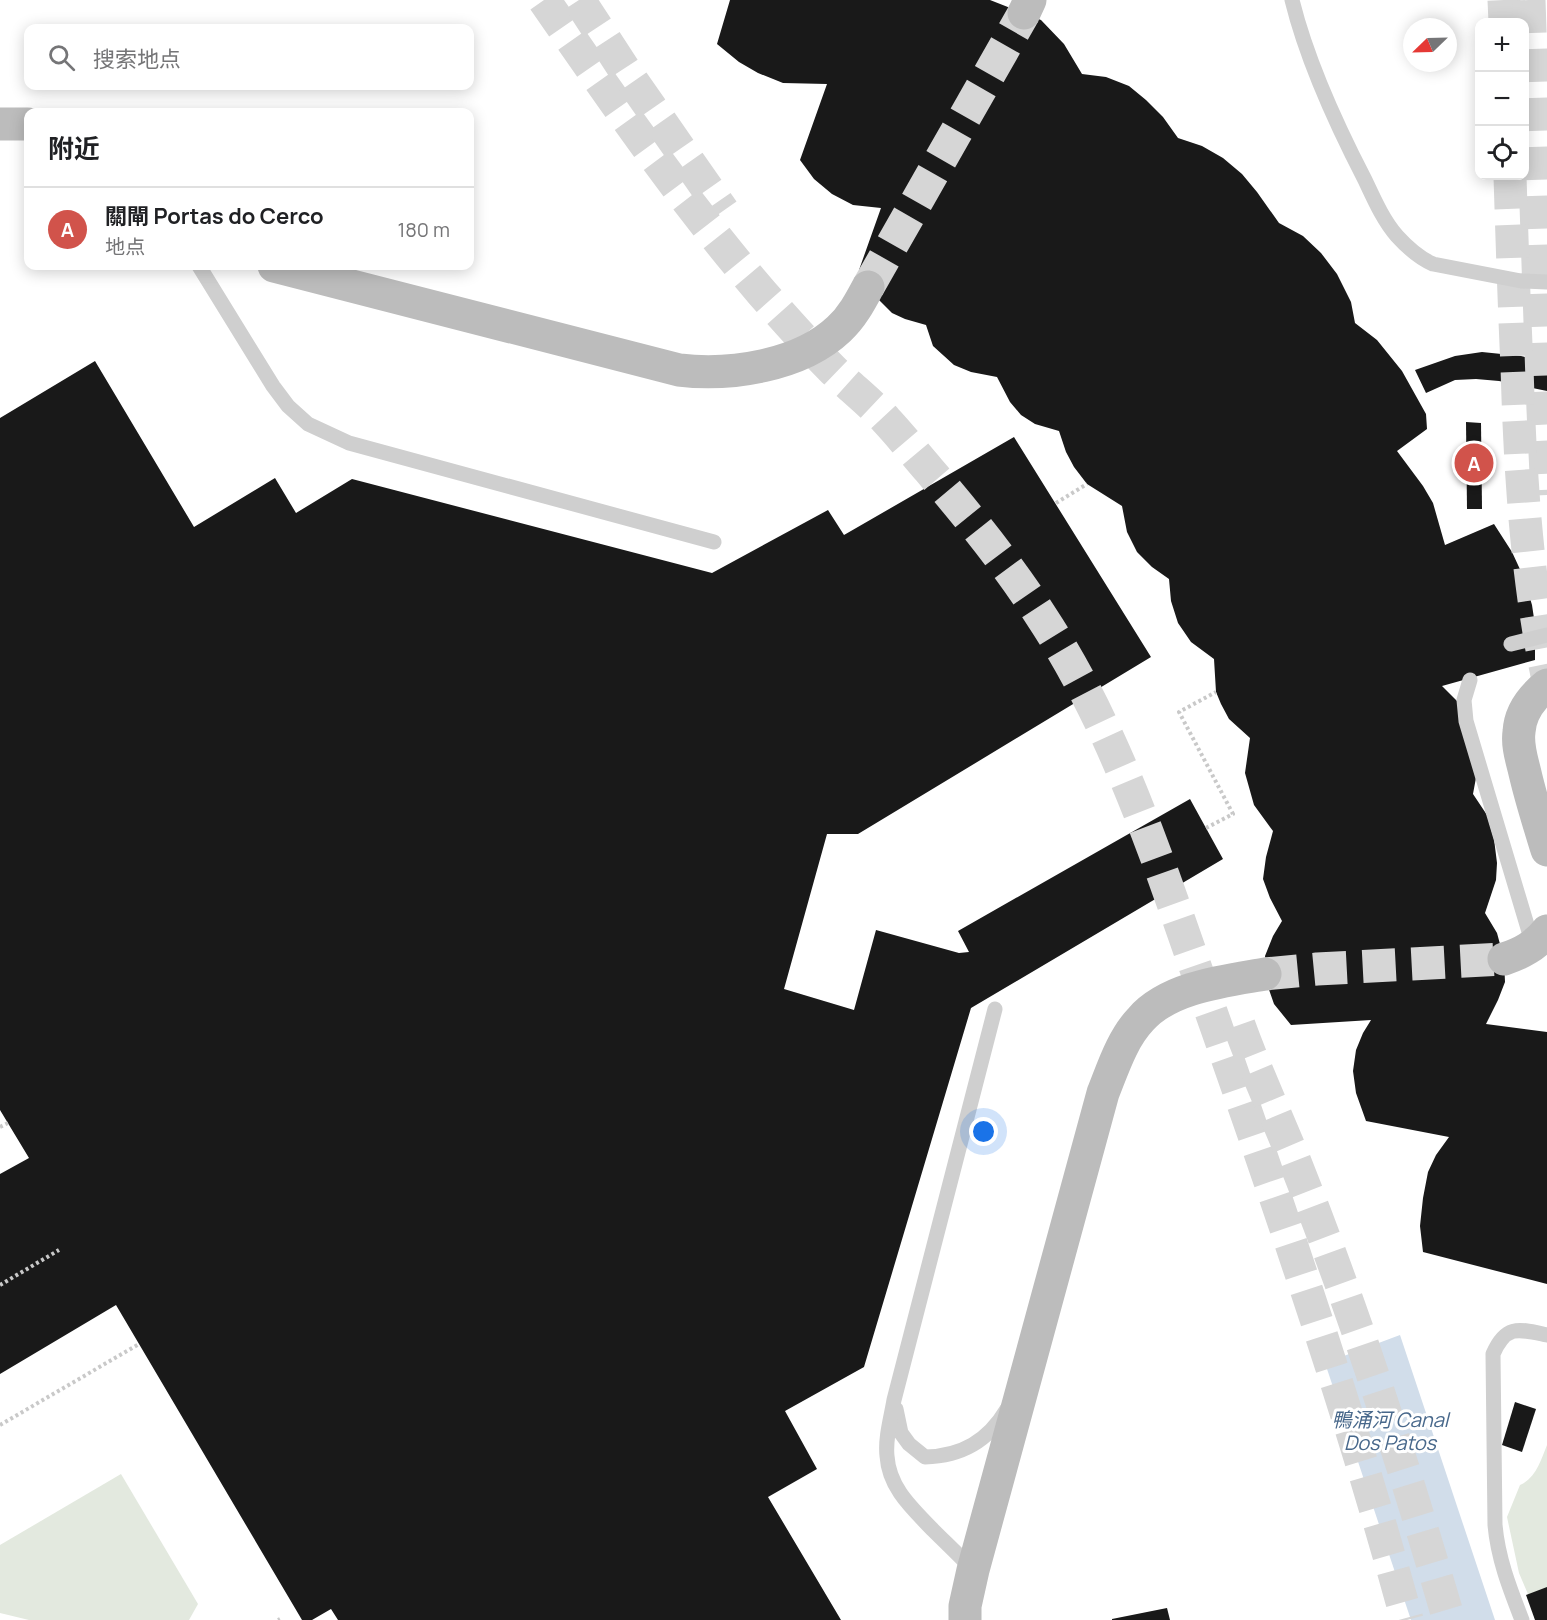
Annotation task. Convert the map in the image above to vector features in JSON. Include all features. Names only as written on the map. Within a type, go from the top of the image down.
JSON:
[{"type":"main road","points":[[0,124],[24,124]]},
{"type":"main road","points":[[290,270],[678,370],[701,372],[748,368],[788,359],[805,352],[840,328],[854,311],[868,287]]},
{"type":"main road","points":[[1547,686],[1529,704],[1518,733],[1527,784],[1547,850]]},
{"type":"main road","points":[[965,1620],[965,1606],[973,1570],[1103,1093],[1114,1063],[1140,1020],[1155,1006],[1202,986],[1265,974]]},
{"type":"lane","points":[[1292,0],[1302,37],[1339,127],[1383,215],[1396,235],[1423,260],[1433,264],[1521,281],[1547,282]]},
{"type":"lane","points":[[202,270],[273,386],[288,406],[308,424],[349,443],[714,542]]},
{"type":"lane","points":[[1511,644],[1547,635]]},
{"type":"lane","points":[[1470,680],[1464,700],[1466,721],[1533,951]]},
{"type":"lane","points":[[973,1570],[910,1507],[894,1483],[887,1456],[887,1440],[894,1400],[995,1010]]},
{"type":"lane","points":[[1522,1620],[1496,1542],[1494,1525],[1493,1354],[1499,1341],[1512,1331],[1547,1335]]},
{"type":"lane","points":[[894,1400],[901,1433],[909,1444],[925,1457],[941,1457],[968,1449],[987,1435],[1003,1416],[1024,1382]]},
{"type":"path","points":[[1056,503],[1087,484]]},
{"type":"path","points":[[1206,828],[1233,814],[1179,712],[1216,692]]},
{"type":"path","points":[[0,1127],[8,1123]]},
{"type":"path","points":[[0,1286],[59,1250]]},
{"type":"path","points":[[0,1425],[139,1344]]},
{"type":"shaded area","points":[[1547,1445],[1547,1620],[1539,1620],[1519,1573],[1507,1517],[1520,1485],[1534,1473]]},
{"type":"shaded area","points":[[121,1474],[198,1604],[189,1620],[29,1620],[0,1613],[0,1545]]},
{"type":"water","name":"鴨涌河 Canal Dos Patos","points":[[1400,1335],[1495,1620],[1411,1620],[1325,1363]]},
{"type":"building","points":[[730,0],[990,0],[1041,20],[1064,44],[1082,74],[1106,77],[1129,86],[1163,117],[1178,138],[1202,146],[1223,158],[1242,174],[1279,223],[1303,236],[1321,253],[1337,274],[1351,302],[1355,323],[1377,340],[1402,371],[1426,414],[1427,429],[1397,451],[1433,503],[1445,545],[1494,524],[1512,552],[1524,578],[1532,605],[1535,625],[1535,660],[1442,686],[1470,714],[1480,756],[1473,794],[1487,815],[1494,839],[1497,863],[1496,880],[1485,913],[1497,933],[1504,959],[1505,982],[1486,1024],[1547,1032],[1547,1284],[1423,1252],[1420,1226],[1428,1172],[1436,1155],[1449,1137],[1366,1121],[1356,1093],[1353,1071],[1356,1050],[1371,1020],[1291,1025],[1274,1004],[1267,984],[1265,956],[1282,921],[1263,879],[1273,831],[1254,805],[1245,773],[1250,738],[1229,719],[1221,704],[1216,692],[1214,659],[1191,642],[1178,623],[1171,601],[1169,579],[1137,552],[1127,532],[1122,506],[1087,484],[1066,452],[1059,431],[1035,424],[1021,415],[1010,402],[997,377],[971,372],[954,365],[933,346],[926,325],[892,313],[874,295],[859,270],[881,208],[853,205],[832,194],[814,179],[800,160],[827,84],[783,83],[739,62],[717,44]]},
{"type":"building","points":[[1482,352],[1521,356],[1547,362],[1547,391],[1499,381],[1476,379],[1455,380],[1426,393],[1415,370],[1455,356]]},
{"type":"building","points":[[95,361],[194,527],[275,478],[296,513],[352,479],[712,573],[828,510],[844,535],[1014,437],[1151,657],[858,834],[827,834],[784,989],[854,1010],[876,930],[959,953],[969,952],[958,931],[1190,799],[1223,859],[971,1008],[864,1367],[785,1411],[817,1469],[768,1497],[841,1620],[338,1620],[331,1609],[312,1620],[302,1620],[116,1305],[0,1374],[0,1174],[29,1158],[0,1110],[0,418]]},
{"type":"building","points":[[1466,422],[1481,423],[1482,509],[1467,509]]},
{"type":"building","points":[[1515,1402],[1536,1409],[1522,1452],[1502,1445]]},
{"type":"building","points":[[1547,1587],[1547,1620],[1535,1620],[1526,1595]]},
{"type":"building","points":[[1167,1608],[1170,1620],[1112,1620],[1112,1619]]},
{"type":"tunnel","points":[[544,0],[676,186],[733,258],[832,369],[886,420],[989,543],[1043,619],[1097,714],[1141,815],[1266,1171],[1364,1469],[1407,1620]]},
{"type":"tunnel","points":[[579,0],[723,211]]},
{"type":"tunnel","points":[[1504,0],[1505,18]]},
{"type":"tunnel","points":[[1529,0],[1547,495]]},
{"type":"tunnel","points":[[868,287],[1024,13]]},
{"type":"tunnel","points":[[1510,180],[1522,483],[1529,560],[1547,675]]},
{"type":"tunnel","points":[[1265,974],[1504,959]]},
{"type":"tunnel","points":[[1239,1025],[1341,1283],[1415,1507],[1449,1620]]},
{"type":"place","name":"關閘 Portas do Cerco","points":[[1474,463]]}]
